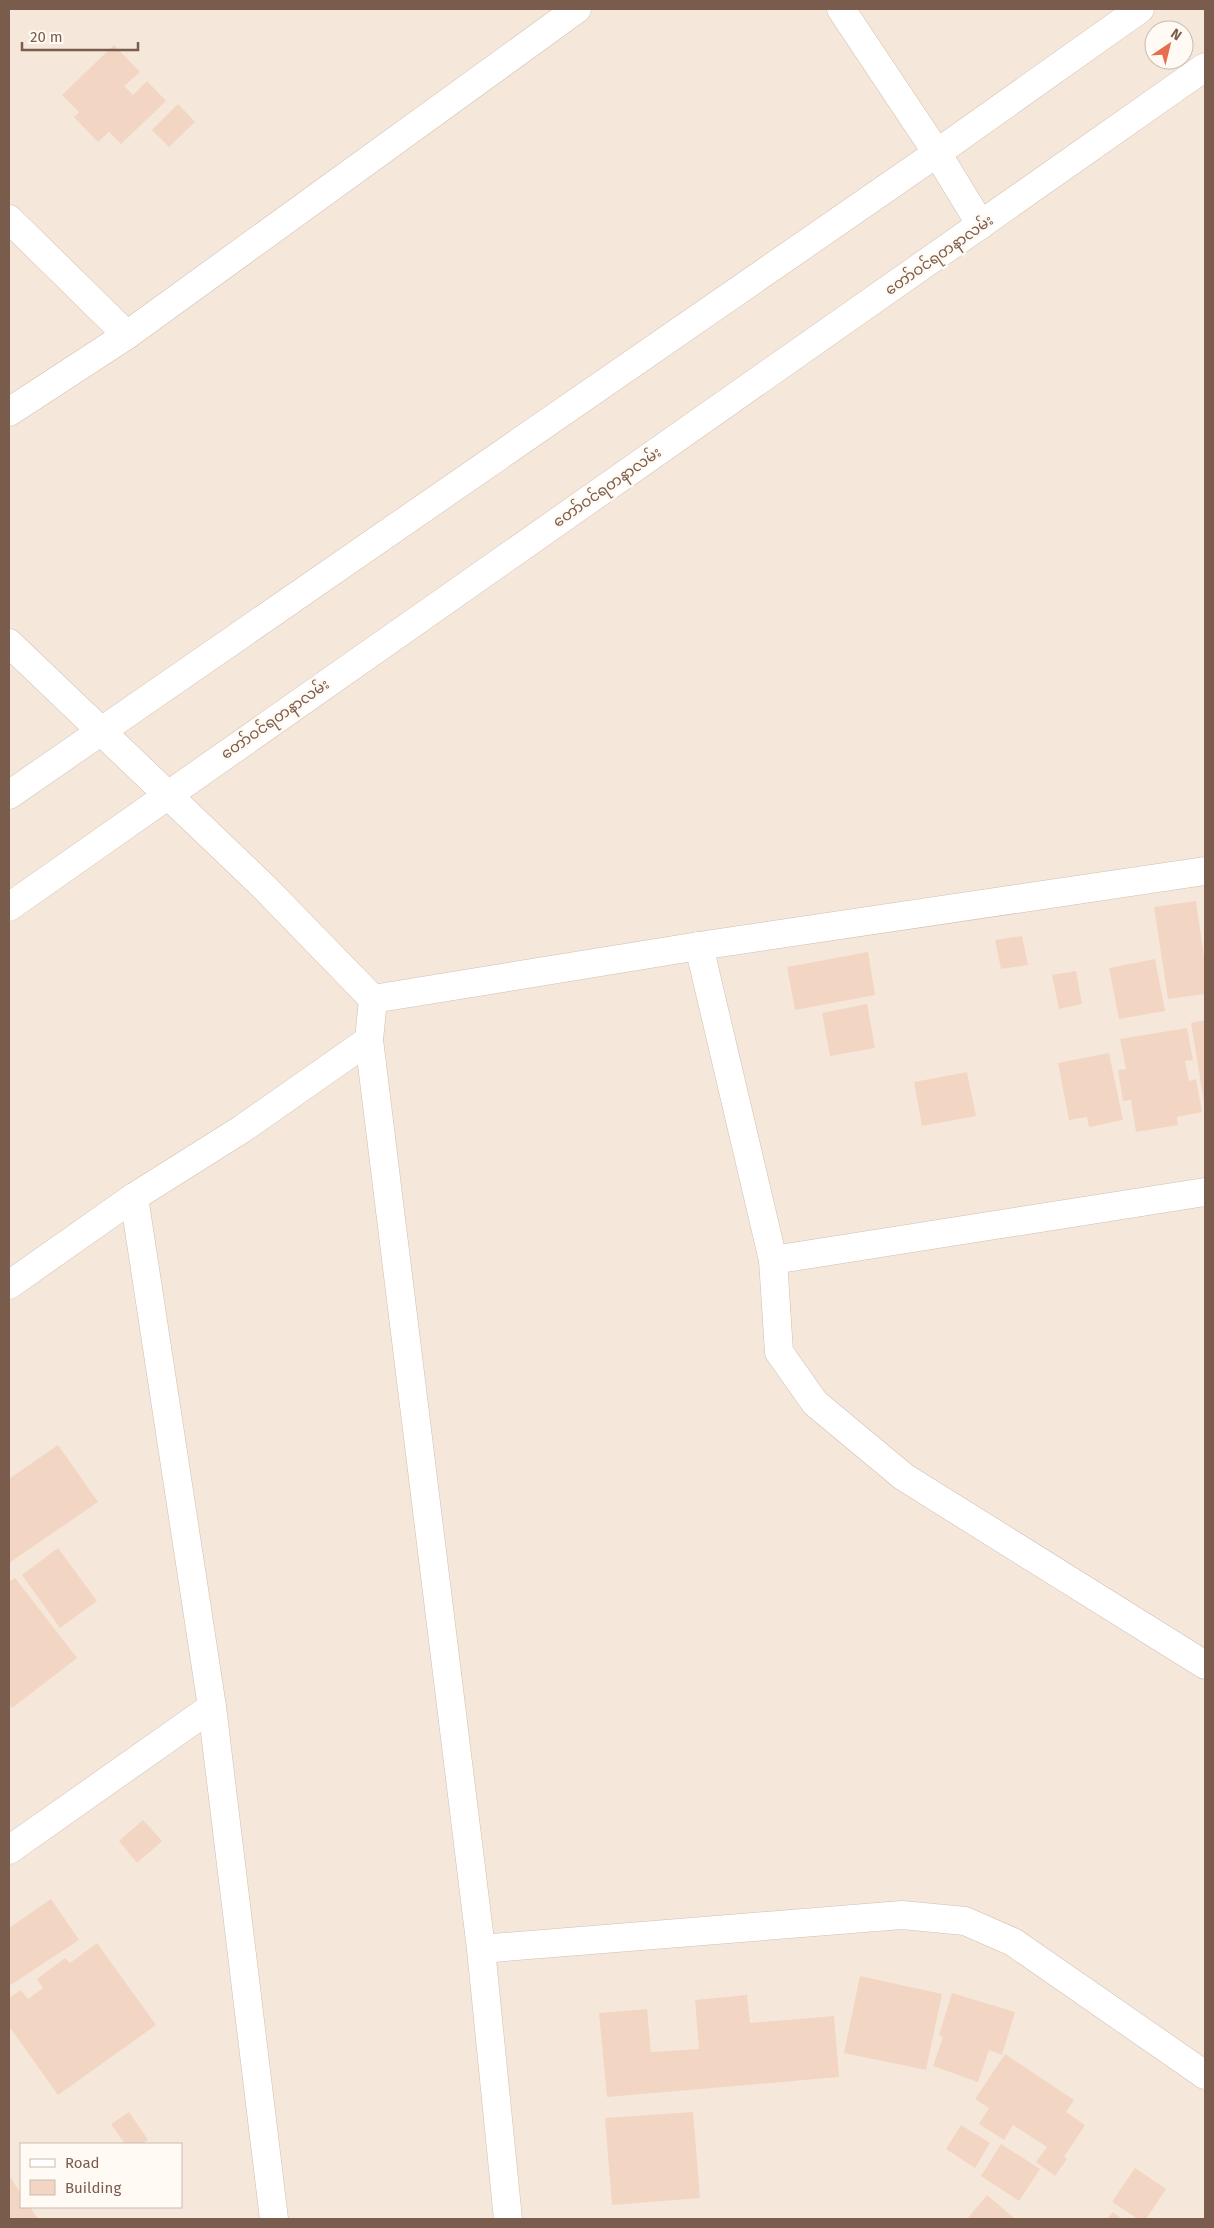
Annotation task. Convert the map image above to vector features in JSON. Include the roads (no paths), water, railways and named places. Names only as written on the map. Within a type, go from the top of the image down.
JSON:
[{"type":"street","points":[[9,412],[127,335],[577,9]]},
{"type":"street","points":[[841,9],[937,153],[981,225]]},
{"type":"street","points":[[9,795],[100,730],[937,153],[1140,9]]},
{"type":"street","name":"တော်ဝင်ရတနာလမ်း","points":[[9,907],[1205,67]]},
{"type":"street","points":[[9,219],[127,335]]},
{"type":"street","points":[[9,643],[169,794],[373,999]]},
{"type":"street","points":[[373,999],[699,946],[1205,871]]},
{"type":"street","points":[[699,946],[773,1260],[779,1352],[815,1403],[904,1477],[1205,1665]]},
{"type":"street","points":[[373,999],[369,1040],[482,1949],[508,2219]]},
{"type":"street","points":[[9,1285],[134,1197],[242,1129],[369,1040]]},
{"type":"street","points":[[773,1260],[1205,1192]]},
{"type":"street","points":[[134,1197],[212,1707],[274,2219]]},
{"type":"street","points":[[9,1850],[212,1707]]},
{"type":"street","points":[[482,1949],[902,1915],[965,1921],[1013,1942],[1205,2075]]}]
